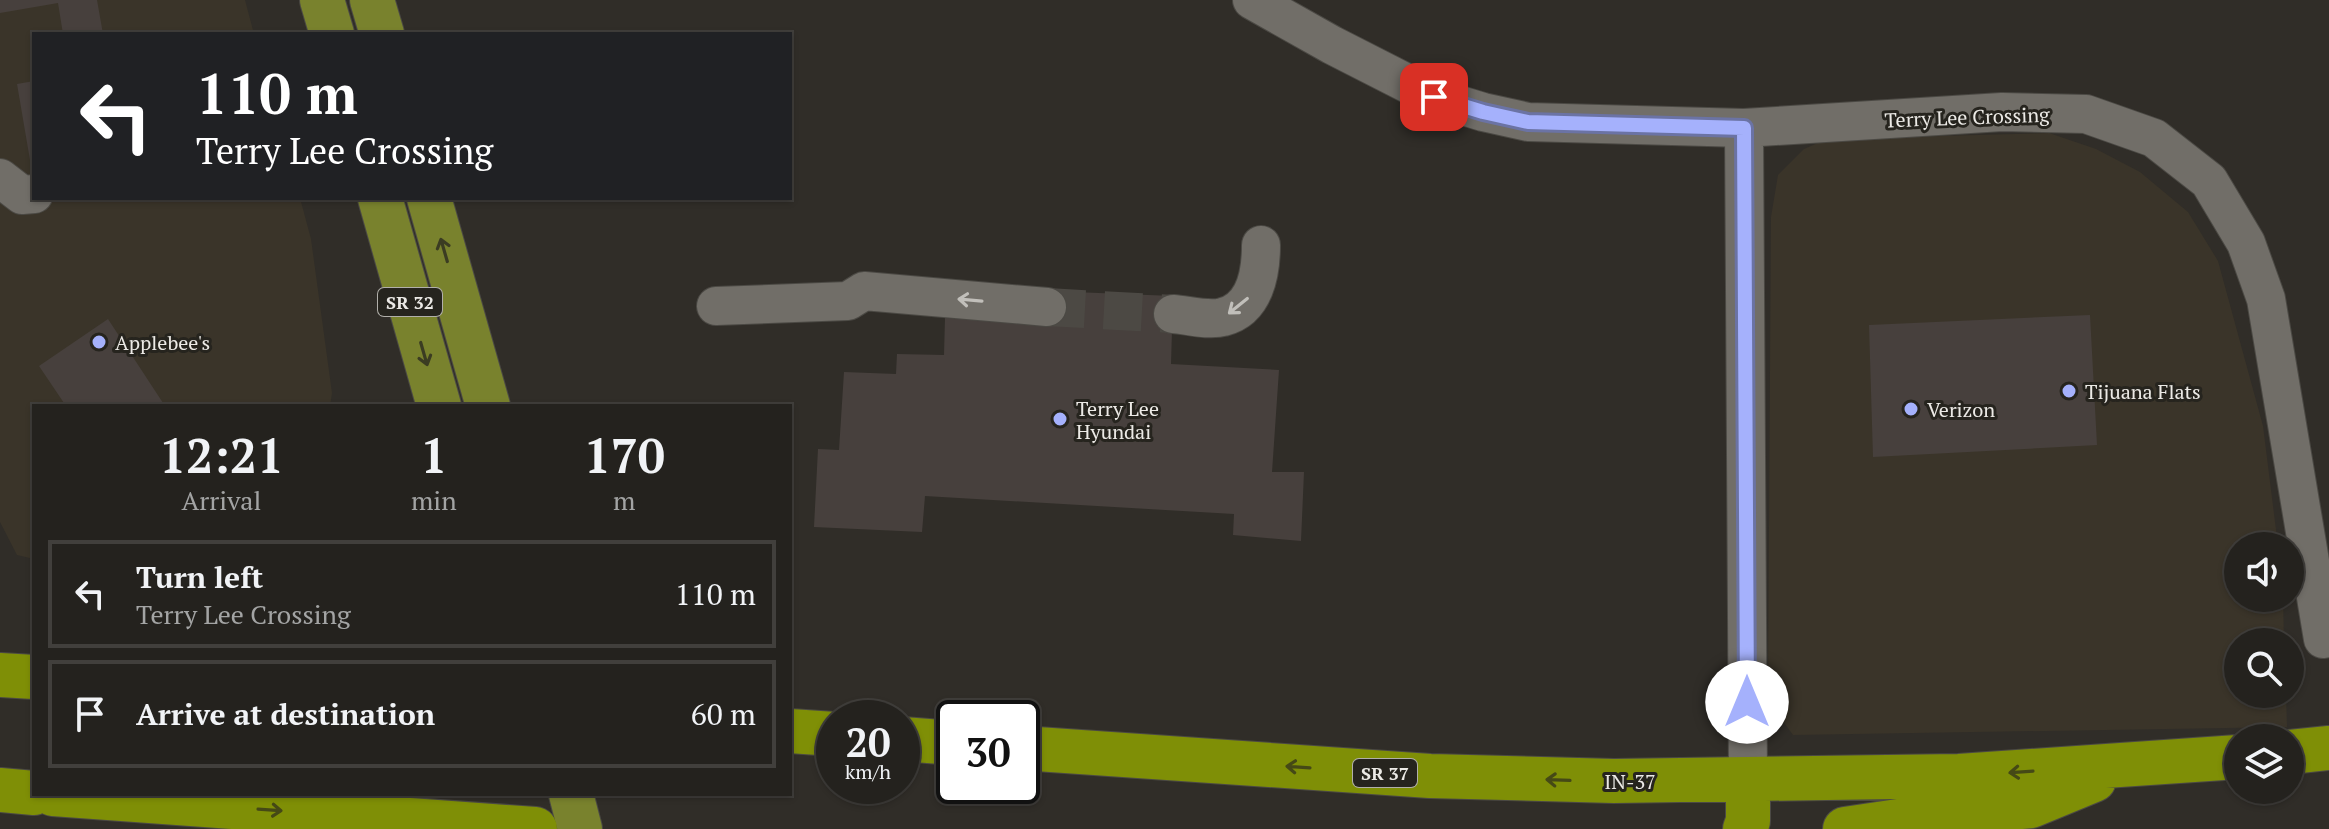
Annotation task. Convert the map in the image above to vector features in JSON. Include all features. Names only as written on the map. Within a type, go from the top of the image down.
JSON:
[{"type":"highway","points":[[0,675],[32,677]]},
{"type":"highway","points":[[792,731],[816,733]]},
{"type":"highway","points":[[2304,751],[2329,748]]},
{"type":"highway","name":"IN-37","points":[[1040,749],[1430,776],[1614,781],[1959,776],[2224,758]]},
{"type":"highway","points":[[1845,829],[2031,806],[2134,765]]},
{"type":"highway","points":[[1745,829],[1748,821],[1748,780]]},
{"type":"highway","points":[[0,790],[32,793]]},
{"type":"highway","points":[[81,796],[535,829]]},
{"type":"main road","points":[[322,0],[331,32]]},
{"type":"main road","points":[[372,0],[381,32]]},
{"type":"main road","name":"SR 32","points":[[381,200],[438,404]]},
{"type":"main road","name":"SR 32","points":[[430,200],[487,404]]},
{"type":"main road","points":[[572,796],[580,829]]},
{"type":"street","name":"Terry Lee Crossing","points":[[1252,0],[1434,97],[1528,122],[1744,128],[2002,112],[2086,114],[2154,138],[2209,181],[2246,243],[2266,299],[2323,639],[2329,638]]},
{"type":"street","points":[[1744,128],[1748,780]]},
{"type":"street","points":[[0,178],[22,195],[32,194]]},
{"type":"street","points":[[1173,314],[1223,317],[1240,308],[1255,289],[1261,269],[1261,245]]},
{"type":"street","points":[[716,306],[848,301],[864,291],[1047,307]]},
{"type":"shaded area","points":[[0,0],[245,0],[253,32],[32,32],[32,200],[301,200],[311,239],[332,393],[330,404],[32,404],[32,559],[17,555],[0,522]]},
{"type":"shaded area","points":[[2049,133],[2096,149],[2140,172],[2188,212],[2218,261],[2263,426],[2276,532],[2224,532],[2224,612],[2283,612],[2284,628],[2224,628],[2224,708],[2286,708],[2287,724],[2224,724],[2224,728],[1793,735],[1775,710],[1768,682],[1771,217],[1778,175],[1804,149],[1827,139]]},
{"type":"building","points":[[0,0],[97,0],[103,32],[63,32],[58,3],[0,13]]},
{"type":"building","points":[[32,81],[32,160],[30,160],[17,84]]},
{"type":"building","points":[[1049,291],[1173,296],[1171,364],[1279,370],[1272,472],[1304,472],[1301,541],[1233,535],[1234,514],[925,496],[922,532],[814,527],[818,449],[839,450],[844,372],[896,374],[897,354],[944,355],[945,318],[1047,322]]},
{"type":"building","points":[[2090,315],[2097,445],[1873,457],[1869,325]]},
{"type":"building","name":"Applebee's","points":[[108,319],[164,404],[65,404],[39,366]]},
{"type":"tunnel","points":[[1047,307],[1173,314]]},
{"type":"place","name":"Applebee's","points":[[99,342]]},
{"type":"place","name":"Tijuana Flats","points":[[2069,391]]},
{"type":"place","name":"Verizon","points":[[1911,409]]},
{"type":"place","name":"Terry Lee Hyundai","points":[[1060,419]]},
{"type":"route","points":[[1434,97],[1528,122],[1744,128],[1747,702]]}]
